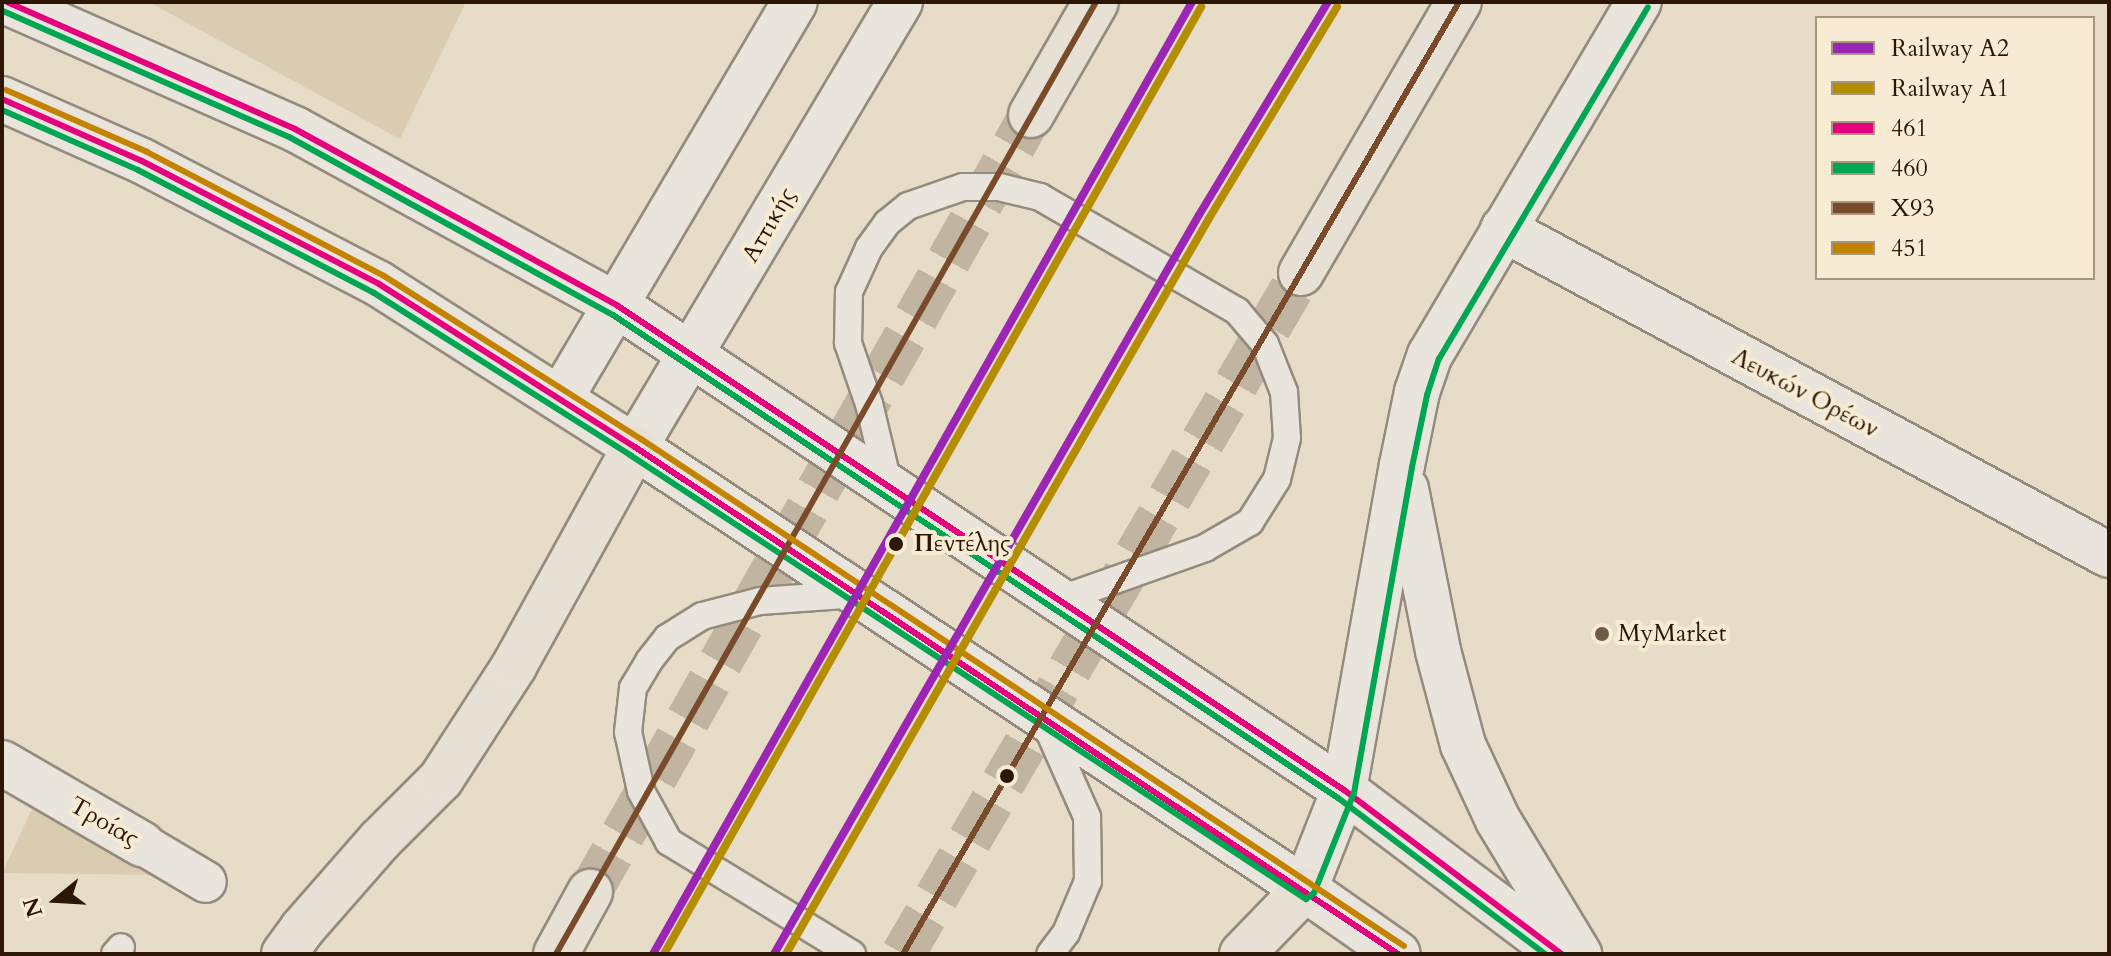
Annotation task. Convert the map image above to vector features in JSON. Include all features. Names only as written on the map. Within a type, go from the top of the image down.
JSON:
[{"type":"highway","points":[[1031,115],[1096,2]]},
{"type":"highway","points":[[1301,273],[1459,2]]},
{"type":"highway","points":[[284,954],[380,840],[441,779],[514,666],[635,447]]},
{"type":"highway","points":[[1242,954],[1305,889]]},
{"type":"highway","points":[[556,954],[590,892]]},
{"type":"main road","points":[[7,2],[295,129],[618,306],[1344,790],[1562,954]]},
{"type":"main road","points":[[560,399],[618,306],[795,2]]},
{"type":"main road","name":"Αττικής","points":[[635,447],[900,2]]},
{"type":"main road","points":[[1305,889],[1344,790],[1402,465],[1417,392],[1430,355],[1639,2]]},
{"type":"main road","points":[[2,99],[142,161],[379,284],[635,447],[1305,889],[1398,954]]},
{"type":"main road","name":"Λευκών Ορέων","points":[[1503,229],[2109,555]]},
{"type":"main road","points":[[1402,465],[1438,651],[1463,745],[1498,820],[1579,954]]},
{"type":"main road","name":"Τροίας","points":[[2,763],[142,844]]},
{"type":"street","name":"Τροίας","points":[[142,844],[206,882]]},
{"type":"lane","points":[[889,487],[869,404],[848,343],[849,292],[869,248],[887,223],[908,206],[963,187],[999,187],[1040,197],[1237,311],[1265,344],[1284,392],[1287,438],[1277,479],[1250,522],[1205,548],[1058,600]]},
{"type":"lane","points":[[852,954],[669,842],[641,791],[628,732],[633,688],[649,661],[667,638],[702,616],[760,601],[858,594]]},
{"type":"lane","points":[[1042,715],[1087,817],[1088,881],[1066,933],[1050,954]]},
{"type":"shaded area","points":[[149,2],[466,2],[400,139]]},
{"type":"shaded area","points":[[37,799],[168,875],[2,873]]},
{"type":"tunnel","points":[[590,892],[1031,115]]},
{"type":"tunnel","points":[[903,954],[1301,273]]},
{"type":"rail line","name":"A2","points":[[653,954],[1192,2]]},
{"type":"rail line","name":"A2","points":[[774,954],[1199,215],[1328,2]]},
{"type":"rail line","name":"A1","points":[[664,954],[1201,7]]},
{"type":"rail line","name":"A1","points":[[786,954],[1208,220],[1337,7]]},
{"type":"transit line","name":"461","points":[[7,2],[295,129],[618,306],[1344,790],[1562,954]]},
{"type":"transit line","name":"X93","points":[[556,954],[1096,2]]},
{"type":"transit line","name":"X93","points":[[903,954],[1459,2]]},
{"type":"transit line","name":"460","points":[[2,110],[138,170],[374,293],[630,455],[1306,899],[1314,893],[1354,793],[1412,467],[1427,395],[1439,359],[1648,7]]},
{"type":"transit line","name":"460","points":[[3,11],[291,138],[613,315],[1338,798],[1545,954]]},
{"type":"transit line","name":"451","points":[[6,90],[147,152],[384,276],[641,439],[1404,946]]},
{"type":"transit line","name":"461","points":[[2,99],[142,161],[379,284],[635,447],[1398,954]]},
{"type":"place","name":"Πεντέλης","points":[[896,544]]},
{"type":"place","name":"MyMarket","points":[[1602,634]]}]
